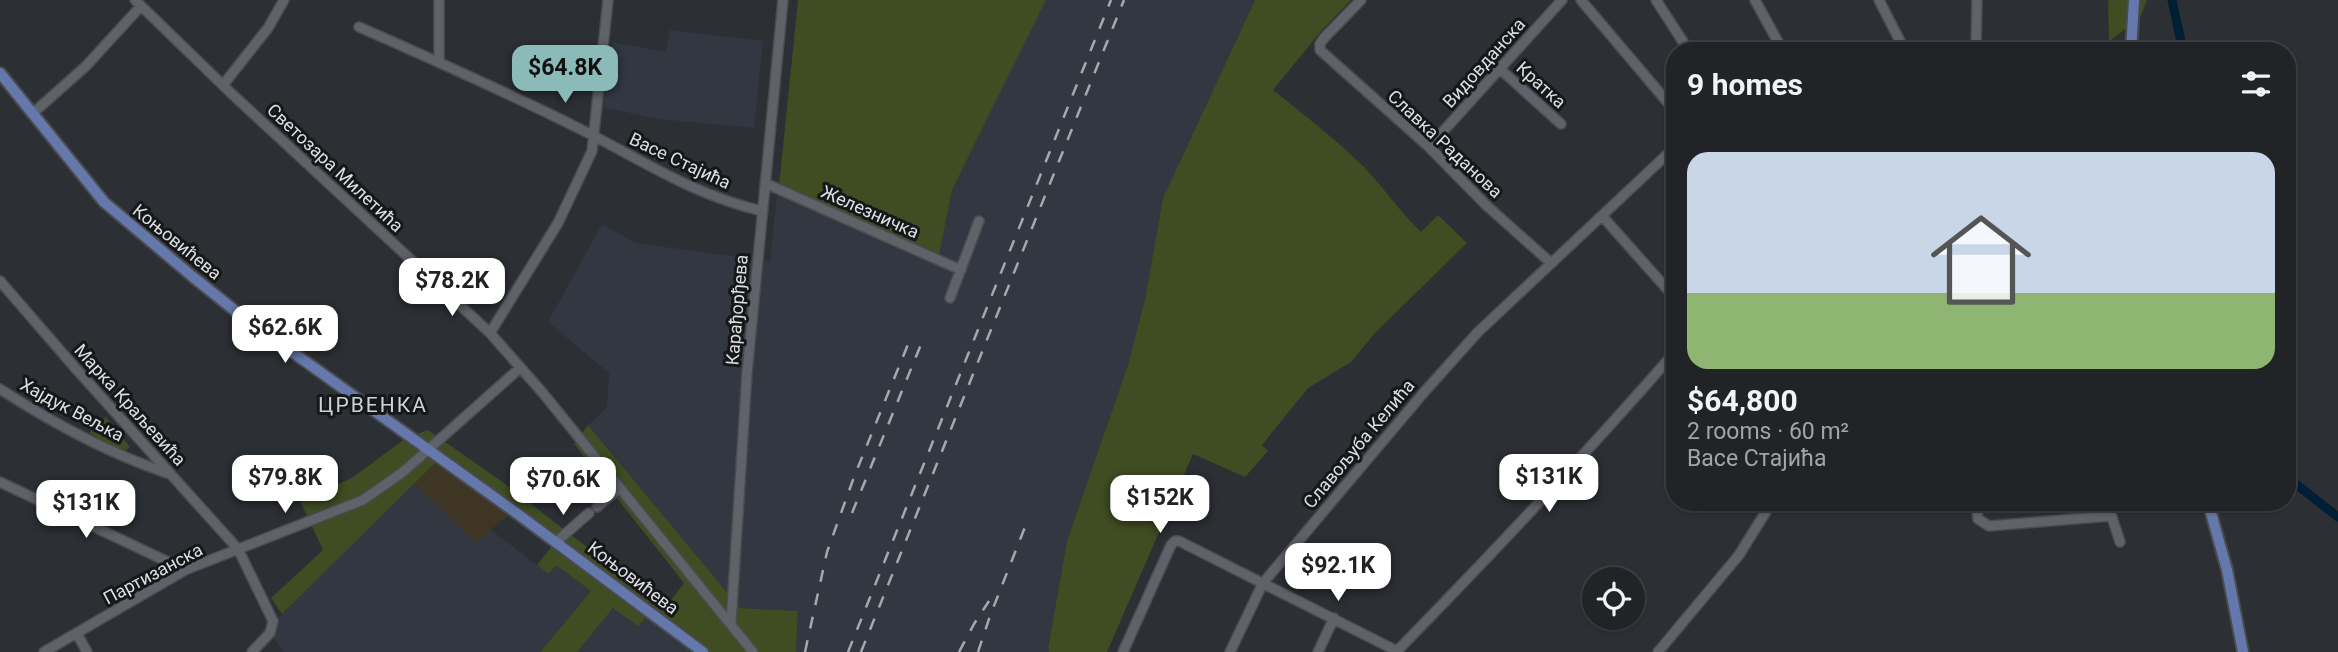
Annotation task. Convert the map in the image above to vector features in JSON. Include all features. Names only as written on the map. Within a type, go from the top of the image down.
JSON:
[{"type":"main road","points":[[2132,42],[2134,0]]},
{"type":"main road","name":"Коњовићева","points":[[0,73],[89,186],[119,217],[230,307],[556,542],[703,652]]},
{"type":"main road","points":[[2211,511],[2227,570],[2242,652]]},
{"type":"street","points":[[223,85],[268,28],[284,0]]},
{"type":"street","points":[[439,0],[439,62]]},
{"type":"street","points":[[490,333],[558,223],[592,151],[608,0]]},
{"type":"street","name":"Карађорђева","points":[[731,623],[747,373],[783,0]]},
{"type":"street","name":"Славка Раданова","points":[[1361,0],[1324,38],[1320,50],[1429,147],[1486,205],[1551,263]]},
{"type":"street","name":"Видовданска","points":[[1429,147],[1562,0]]},
{"type":"street","points":[[1581,0],[1666,100]]},
{"type":"street","points":[[1656,0],[1683,42]]},
{"type":"street","points":[[1755,0],[1778,42]]},
{"type":"street","points":[[1879,0],[1900,42]]},
{"type":"street","points":[[1976,42],[1977,0]]},
{"type":"street","points":[[32,114],[86,66],[138,3]]},
{"type":"street","name":"Светозара Милетића","points":[[138,3],[490,333],[753,652]]},
{"type":"street","name":"Васе Стајића","points":[[359,27],[594,136],[688,186],[762,211]]},
{"type":"street","name":"Кратка","points":[[1500,69],[1561,124]]},
{"type":"street","name":"Славољуба Келића","points":[[1230,652],[1263,583],[1426,390],[1478,332],[1666,156]]},
{"type":"street","name":"Железничка","points":[[767,184],[961,270]]},
{"type":"street","points":[[1603,216],[1666,288]]},
{"type":"street","points":[[950,298],[979,220]]},
{"type":"street","name":"Марка Краљевића","points":[[0,281],[238,549],[273,626],[270,634],[252,652]]},
{"type":"street","points":[[1123,652],[1175,541],[1398,652],[1597,441],[1666,362]]},
{"type":"street","name":"Партизанска","points":[[44,652],[186,570],[363,500],[391,482],[520,368]]},
{"type":"street","name":"Хајдук Вељка","points":[[0,389],[37,413],[140,464],[169,473]]},
{"type":"street","points":[[0,482],[186,570]]},
{"type":"street","points":[[597,507],[620,488]]},
{"type":"street","points":[[1658,652],[1739,555],[1766,511]]},
{"type":"street","points":[[1977,511],[1978,519],[1989,526],[2110,516]]},
{"type":"street","points":[[2109,511],[2120,542]]},
{"type":"street","points":[[556,542],[589,513]]},
{"type":"street","points":[[1318,652],[1334,618]]},
{"type":"street","points":[[77,634],[87,652]]},
{"type":"shaded area","points":[[1046,0],[1255,0],[1163,198],[1145,299],[1128,365],[1067,541],[1049,652],[796,652],[798,611],[740,608],[588,425],[607,407],[609,373],[548,322],[602,224],[635,243],[770,261],[777,196],[937,264],[952,190]]},
{"type":"shaded area","points":[[670,30],[763,41],[754,128],[658,119],[602,107],[612,42],[666,52]]},
{"type":"shaded area","points":[[436,461],[509,514],[476,543],[414,483]]},
{"type":"shaded area","points":[[414,483],[476,543],[491,530],[549,574],[556,564],[591,591],[540,652],[285,652],[266,630]]},
{"type":"shaded area","points":[[613,608],[646,616],[696,652],[577,652]]},
{"type":"green space","points":[[798,0],[1046,0],[952,190],[937,265],[778,196]]},
{"type":"green space","points":[[1255,0],[1351,0],[1322,30],[1273,90],[1353,157],[1421,232],[1438,215],[1467,243],[1375,333],[1351,362],[1308,388],[1262,445],[1268,451],[1245,477],[1193,454],[1107,652],[1049,652],[1067,541],[1128,365],[1145,299],[1163,198]]},
{"type":"green space","points":[[2108,0],[2147,0],[2141,16],[2109,42]]},
{"type":"green space","points":[[106,417],[130,447],[124,452],[89,433]]},
{"type":"green space","points":[[588,425],[740,608],[798,611],[796,652],[696,652],[646,617],[638,626],[613,608],[577,652],[540,652],[591,591],[556,565],[549,574],[537,565],[553,545],[436,462],[282,614],[271,598],[323,550],[300,501],[352,478],[406,438],[428,430],[504,483],[663,606],[669,603],[684,583],[574,444]]},
{"type":"waterway","points":[[2172,0],[2181,42]]},
{"type":"waterway","points":[[2296,484],[2338,517]]},
{"type":"railway","points":[[848,652],[1111,0]]},
{"type":"railway","points":[[861,652],[1124,0]]},
{"type":"railway","points":[[805,652],[827,552],[854,477],[911,337]]},
{"type":"railway","points":[[852,513],[922,342]]},
{"type":"railway","points":[[978,652],[1027,522]]},
{"type":"railway","points":[[959,652],[989,601]]},
{"type":"district","name":"ЦРВЕНКА","points":[[373,405]]}]
